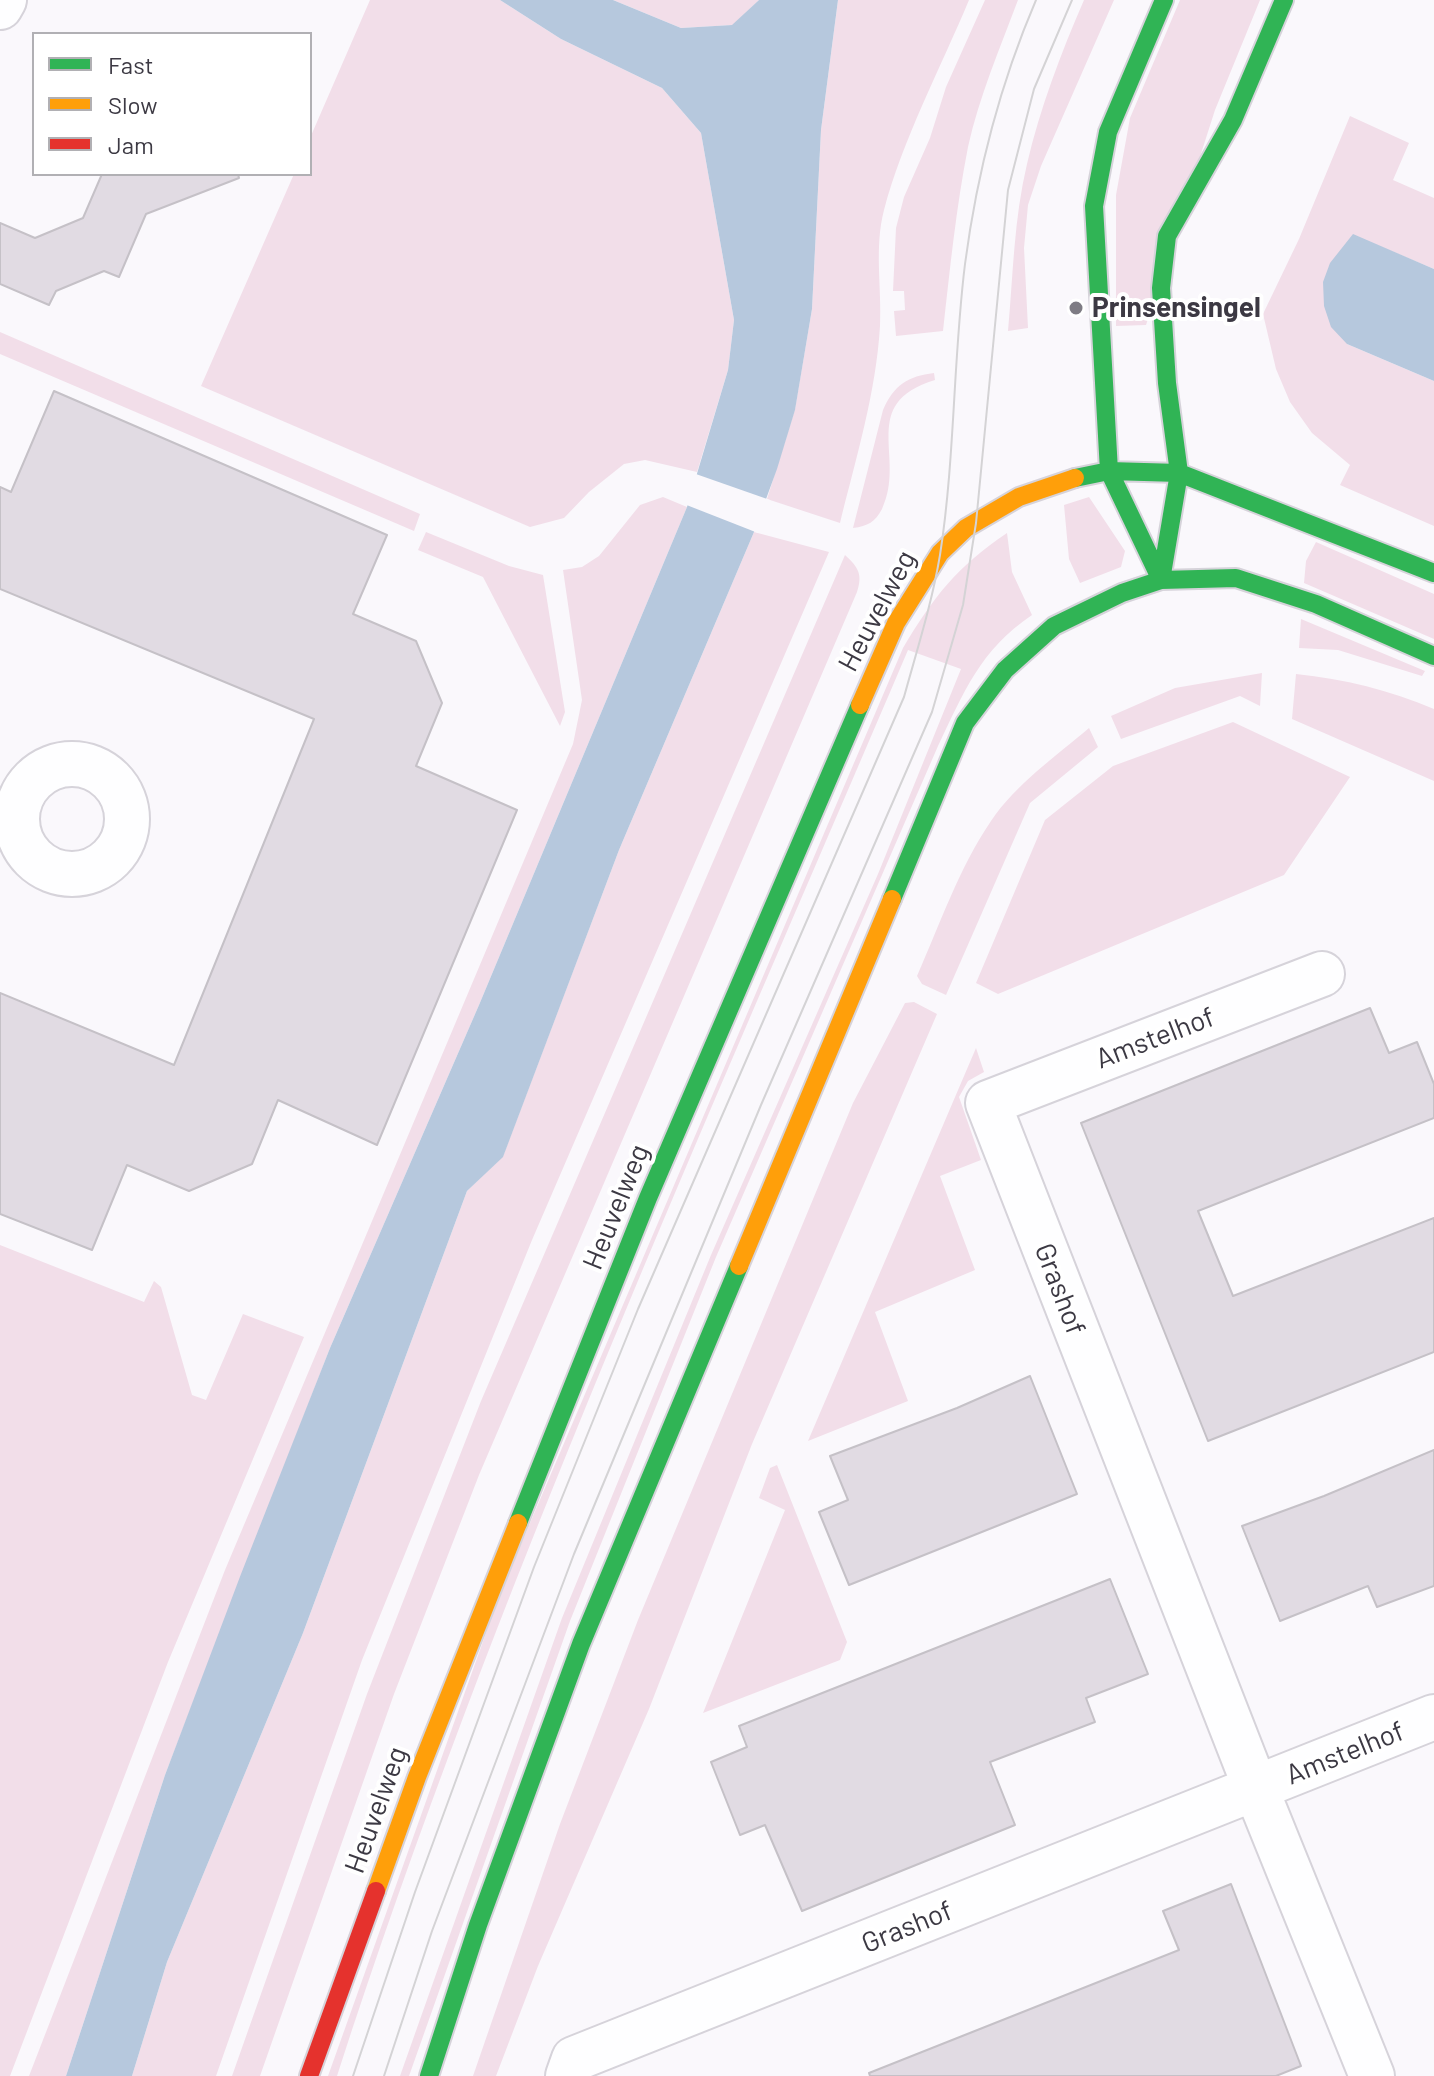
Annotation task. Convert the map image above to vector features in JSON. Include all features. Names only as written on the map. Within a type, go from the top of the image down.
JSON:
[{"type":"main road","points":[[1161,580],[1109,471],[1094,206],[1108,132],[1164,0]]},
{"type":"main road","points":[[1161,580],[1179,473],[1164,346],[1161,288],[1167,236],[1233,120],[1284,0]]},
{"type":"main road","points":[[1109,471],[1179,473],[1434,573]]},
{"type":"main road","name":"Heuvelweg","points":[[309,2076],[417,1777],[636,1228],[896,623],[940,553],[966,528],[1019,497],[1067,479],[1109,471]]},
{"type":"main road","points":[[429,2076],[478,1925],[581,1644],[965,723],[1005,670],[1054,626],[1122,593],[1161,580],[1236,578],[1316,604],[1434,656]]},
{"type":"street","points":[[0,7],[4,0]]},
{"type":"street","name":"Amstelhof","points":[[988,1103],[1322,974]]},
{"type":"street","name":"Grashof","points":[[988,1103],[1256,1789],[1372,2076]]},
{"type":"street","name":"Amstelhof","points":[[1256,1789],[1434,1717]]},
{"type":"street","name":"Grashof","points":[[568,2076],[574,2059],[1256,1789]]},
{"type":"shaded area","points":[[370,0],[500,0],[561,39],[662,88],[701,133],[734,320],[728,370],[697,472],[645,460],[624,464],[589,492],[564,518],[530,527],[201,386],[293,176],[312,176],[312,133]]},
{"type":"shaded area","points":[[613,0],[759,0],[733,25],[681,28]]},
{"type":"shaded area","points":[[838,0],[969,0],[911,131],[884,210],[879,239],[878,351],[840,523],[767,499],[795,409],[812,309],[821,130]]},
{"type":"shaded area","points":[[985,0],[1018,0],[984,91],[968,147],[943,331],[896,336],[894,311],[905,310],[904,291],[893,291],[896,228],[904,197],[930,138],[946,87]]},
{"type":"shaded area","points":[[1084,0],[1114,0],[1041,166],[1028,205],[1024,248],[1028,328],[1008,331],[1017,226],[1027,164],[1052,81]]},
{"type":"shaded area","points":[[1180,0],[1260,0],[1215,110],[1146,325],[1116,326],[1116,195],[1130,118]]},
{"type":"shaded area","points":[[1350,116],[1409,143],[1393,180],[1434,198],[1434,269],[1353,235],[1347,344],[1434,381],[1434,526],[1340,485],[1350,465],[1312,433],[1290,402],[1276,369],[1263,314],[1299,239]]},
{"type":"shaded area","points":[[0,332],[420,514],[414,531],[0,354]]},
{"type":"shaded area","points":[[934,373],[935,380],[911,390],[897,403],[891,418],[890,470],[882,509],[870,523],[853,528],[887,401],[903,383]]},
{"type":"shaded area","points":[[663,497],[687,507],[479,1005],[330,1348],[165,1775],[66,2076],[29,2076],[225,1570],[573,744],[582,700],[563,570],[582,567],[599,556],[640,505]]},
{"type":"shaded area","points":[[1089,497],[1125,551],[1121,567],[1080,583],[1069,559],[1064,505]]},
{"type":"shaded area","points":[[426,532],[509,566],[543,575],[565,712],[560,726],[483,577],[418,550]]},
{"type":"shaded area","points":[[754,532],[829,552],[532,1240],[362,1660],[216,2076],[132,2076],[167,1962],[303,1633],[467,1191],[503,1156],[619,850]]},
{"type":"shaded area","points":[[1007,533],[1012,572],[1032,615],[1014,628],[986,658],[956,708],[716,1257],[570,1621],[409,2076],[400,2076],[562,1618],[711,1255],[878,874],[961,669],[908,650],[606,1357],[465,1714],[337,2076],[328,2076],[501,1591],[903,648],[948,584],[974,558]]},
{"type":"shaded area","points":[[1316,542],[1434,594],[1434,639],[1304,583],[1306,561]]},
{"type":"shaded area","points":[[845,555],[858,571],[857,592],[479,1475],[394,1694],[260,2076],[232,2076],[367,1694],[481,1401]]},
{"type":"shaded area","points":[[1301,619],[1425,671],[1422,676],[1338,650],[1299,648]]},
{"type":"shaded area","points":[[1262,673],[1260,706],[1240,696],[1121,739],[1111,716],[1175,688]]},
{"type":"shaded area","points":[[1296,674],[1366,686],[1434,709],[1434,781],[1292,719]]},
{"type":"shaded area","points":[[1233,722],[1350,777],[1284,875],[998,994],[976,983],[1045,820],[1113,766]]},
{"type":"shaded area","points":[[1089,728],[1098,747],[1030,803],[946,995],[922,984],[917,976],[942,916],[969,858],[991,821],[1024,783]]},
{"type":"shaded area","points":[[914,1002],[937,1014],[752,1444],[649,1709],[538,1966],[496,2076],[473,2076],[560,1824],[638,1620],[853,1103],[905,1003]]},
{"type":"shaded area","points":[[976,1048],[984,1072],[968,1081],[959,1097],[981,1160],[940,1176],[975,1270],[875,1312],[908,1401],[808,1441]]},
{"type":"shaded area","points":[[0,1245],[144,1302],[154,1281],[161,1287],[192,1395],[206,1400],[243,1314],[304,1337],[168,1662],[10,2076],[0,2076]]},
{"type":"shaded area","points":[[777,1465],[847,1642],[840,1660],[703,1713],[785,1510],[759,1498],[770,1468]]},
{"type":"water","points":[[500,0],[613,0],[681,28],[732,25],[759,0],[838,0],[821,130],[812,309],[795,410],[754,532],[619,850],[503,1157],[467,1191],[303,1633],[167,1962],[132,2076],[66,2076],[165,1775],[241,1574],[330,1348],[479,1005],[687,507],[728,370],[734,320],[701,133],[662,88],[561,39]]},
{"type":"water","points":[[1353,234],[1434,269],[1434,381],[1347,344],[1331,327],[1324,306],[1323,282],[1330,263]]},
{"type":"pier","points":[[693,473],[770,500],[758,533],[684,504]]},
{"type":"building","points":[[101,176],[238,176],[146,214],[119,277],[104,271],[56,291],[49,305],[0,284],[0,223],[35,238],[83,218]]},
{"type":"building","points":[[54,391],[387,535],[353,614],[416,641],[442,703],[416,766],[517,810],[377,1145],[278,1100],[252,1164],[189,1191],[127,1165],[92,1250],[0,1214],[0,993],[174,1065],[314,719],[0,589],[0,487],[11,492]]},
{"type":"building","points":[[1370,1008],[1389,1053],[1417,1042],[1434,1084],[1434,1118],[1198,1211],[1233,1296],[1434,1218],[1434,1352],[1208,1441],[1081,1123]]},
{"type":"building","points":[[1030,1376],[1077,1494],[849,1585],[819,1512],[848,1500],[830,1456],[957,1408]]},
{"type":"building","points":[[1434,1450],[1434,1586],[1377,1607],[1368,1586],[1280,1621],[1242,1526]]},
{"type":"building","points":[[1110,1579],[1148,1674],[1086,1698],[1095,1722],[990,1762],[1015,1825],[802,1911],[765,1825],[740,1835],[711,1762],[747,1747],[739,1726]]},
{"type":"building","points":[[1231,1884],[1301,2066],[1276,2076],[870,2076],[869,2073],[1179,1950],[1163,1911]]},
{"type":"tram line","points":[[353,2076],[415,1892],[534,1567],[638,1309],[904,697],[929,609],[940,555],[949,483],[961,300],[976,196],[1001,96],[1036,0]]},
{"type":"tram line","points":[[384,2076],[432,1931],[574,1554],[761,1105],[932,712],[963,605],[976,523],[1008,190],[1034,89],[1072,0]]},
{"type":"traffic: fast","points":[[1161,580],[1109,471],[1094,206],[1108,132],[1164,0]]},
{"type":"traffic: fast","points":[[1161,580],[1179,473],[1167,383],[1161,288],[1167,236],[1233,120],[1284,0]]},
{"type":"traffic: fast","points":[[1075,478],[1109,471],[1179,473],[1434,573]]},
{"type":"traffic: fast","points":[[892,899],[965,723],[1005,670],[1054,626],[1122,593],[1161,580],[1236,578],[1316,604],[1434,656]]},
{"type":"traffic: fast","points":[[518,1523],[648,1198],[860,705]]},
{"type":"traffic: fast","points":[[429,2076],[478,1925],[581,1644],[739,1266]]},
{"type":"traffic: slow","points":[[860,705],[896,623],[940,553],[966,528],[1019,497],[1075,478]]},
{"type":"traffic: slow","points":[[739,1266],[892,899]]},
{"type":"traffic: slow","points":[[376,1891],[417,1777],[518,1523]]},
{"type":"traffic: jam","points":[[309,2076],[376,1891]]},
{"type":"place","name":"Prinsensingel","points":[[1076,308]]}]
